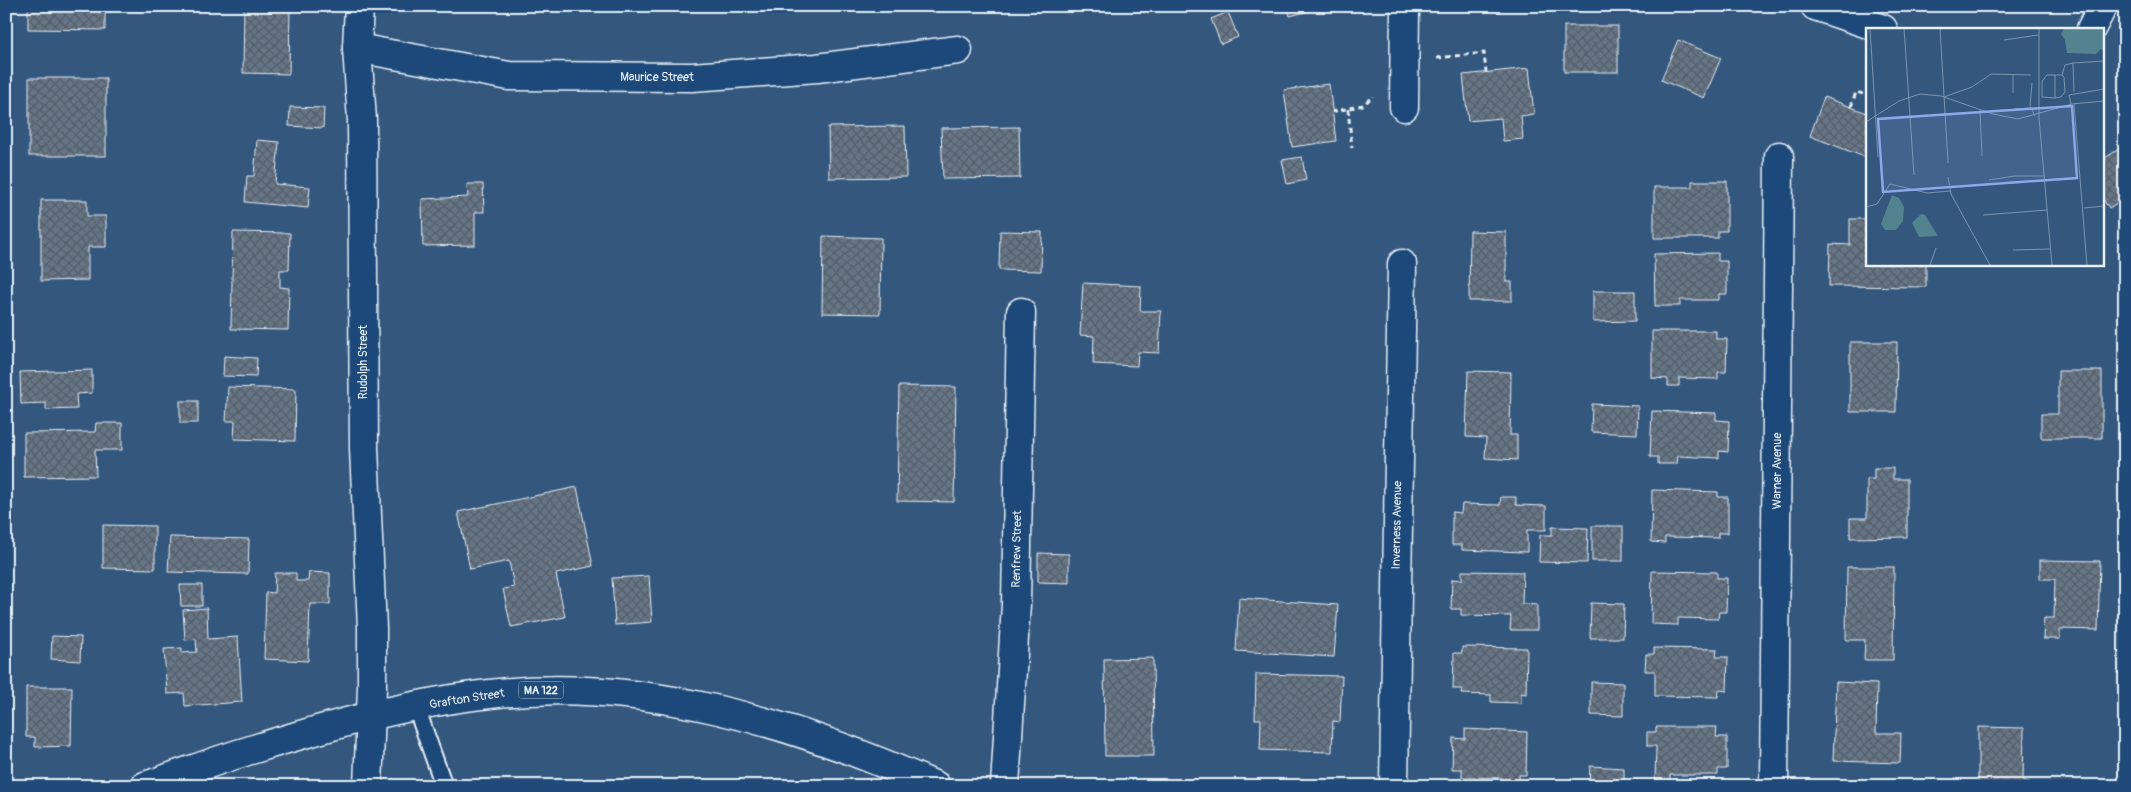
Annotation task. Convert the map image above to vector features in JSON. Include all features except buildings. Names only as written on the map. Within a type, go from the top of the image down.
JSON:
[{"type":"main road","name":"Rudolph Street","points":[[359,6],[357,48],[362,120],[364,448],[371,584],[371,717],[368,786]]},
{"type":"main road","points":[[1404,107],[1405,6]]},
{"type":"main road","points":[[1816,6],[1880,28]]},
{"type":"main road","points":[[2091,28],[2102,6]]},
{"type":"main road","name":"Maurice Street","points":[[357,48],[510,76],[664,77],[692,77],[817,68],[958,50]]},
{"type":"main road","name":"Warner Avenue","points":[[1774,786],[1778,156]]},
{"type":"main road","name":"Inverness Avenue","points":[[1394,786],[1402,264]]},
{"type":"main road","name":"Renfrew Street","points":[[1006,786],[1016,604],[1021,312]]},
{"type":"main road","name":"Grafton Street","points":[[145,786],[254,749],[371,717],[490,694],[549,689],[599,691],[650,697],[700,706],[758,720],[871,758],[936,786]]},
{"type":"lane","points":[[416,707],[444,786]]},
{"type":"path","points":[[1404,61],[1484,53],[1486,72]]},
{"type":"path","points":[[1851,107],[1856,92],[1866,95]]},
{"type":"path","points":[[1348,110],[1352,148]]}]
